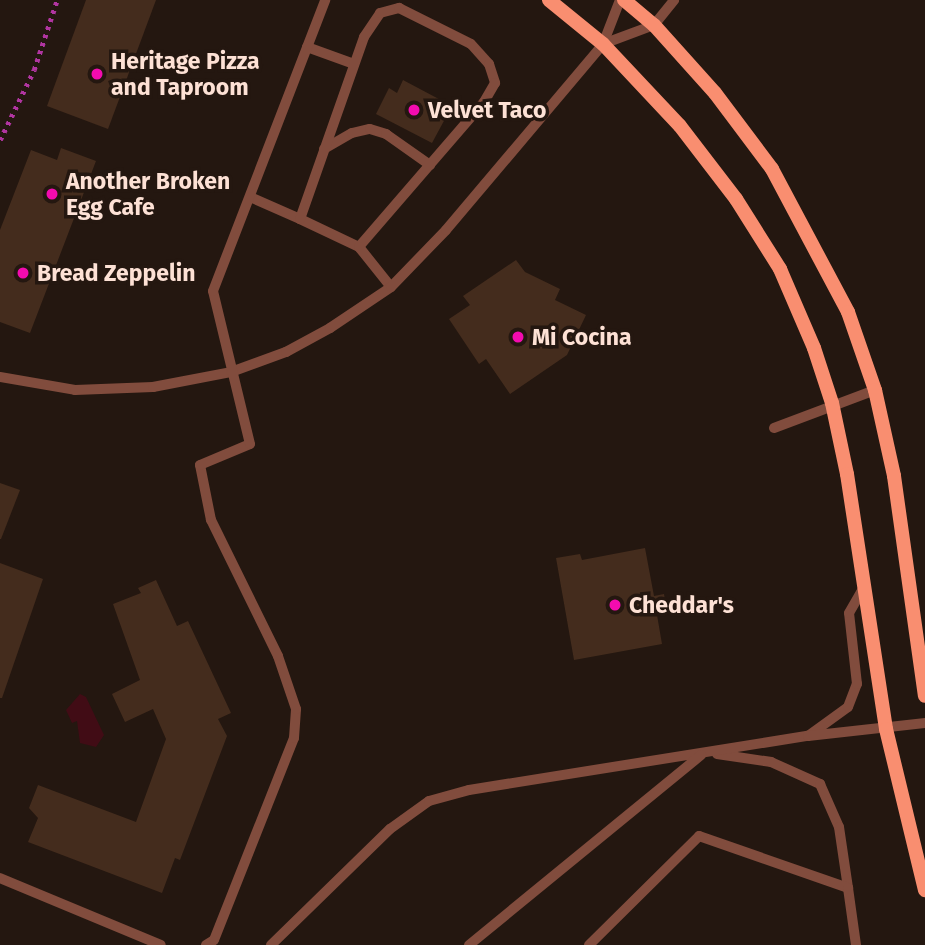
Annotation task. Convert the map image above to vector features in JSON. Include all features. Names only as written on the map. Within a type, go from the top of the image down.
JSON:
[{"type":"street","points":[[548,0],[603,44],[680,126],[737,199],[780,269],[832,403],[886,730],[925,890]]},
{"type":"street","points":[[622,0],[654,25],[715,93],[772,169],[848,312],[875,390],[894,476],[925,696]]},
{"type":"lane","points":[[206,945],[214,940],[294,738],[295,719],[278,656],[208,509],[200,465],[250,444],[213,291],[325,0]]},
{"type":"lane","points":[[0,377],[75,390],[153,387],[231,372],[297,346],[391,287],[446,230],[603,44],[622,0]]},
{"type":"lane","points":[[603,44],[654,25],[674,0]]},
{"type":"lane","points":[[300,219],[363,37],[380,13],[399,8],[471,44],[489,64],[495,83],[484,102],[359,247]]},
{"type":"lane","points":[[307,47],[354,64]]},
{"type":"lane","points":[[324,149],[352,133],[370,129],[386,135],[430,165]]},
{"type":"lane","points":[[250,197],[359,247],[391,287]]},
{"type":"lane","points":[[774,428],[832,403],[875,390]]},
{"type":"lane","points":[[808,736],[848,707],[857,684],[849,613],[864,587]]},
{"type":"lane","points":[[271,945],[390,828],[429,801],[469,790],[808,736],[886,730],[925,723]]},
{"type":"lane","points":[[469,945],[704,753],[771,762],[820,784],[839,827],[856,945]]},
{"type":"lane","points":[[589,945],[699,836],[848,888]]},
{"type":"lane","points":[[0,878],[161,945]]},
{"type":"path","points":[[0,139],[34,70],[57,0]]},
{"type":"shaded area","points":[[80,694],[86,697],[104,735],[96,747],[80,743],[77,721],[72,723],[66,710]]},
{"type":"building","points":[[86,0],[156,0],[108,129],[47,106]]},
{"type":"building","name":"Velvet Taco","points":[[403,80],[452,106],[432,143],[376,114],[389,88],[397,93]]},
{"type":"building","points":[[61,148],[96,161],[30,333],[0,322],[0,230],[31,150],[57,160]]},
{"type":"building","name":"Mi Cocina","points":[[516,260],[525,272],[560,289],[555,300],[586,315],[567,355],[510,394],[486,359],[479,364],[449,319],[470,305],[463,296]]},
{"type":"building","points":[[0,483],[20,490],[1,539],[0,539]]},
{"type":"building","name":"Cheddar's","points":[[645,548],[654,596],[664,594],[667,613],[657,615],[662,644],[574,660],[556,558],[580,554],[582,560]]},
{"type":"building","points":[[0,563],[43,579],[2,698],[0,698]]},
{"type":"building","points":[[156,580],[177,626],[188,621],[231,713],[218,719],[227,736],[180,860],[175,858],[162,893],[28,842],[38,818],[29,808],[38,785],[136,822],[166,739],[153,709],[125,722],[112,694],[140,680],[113,604],[141,593],[138,588]]},
{"type":"place","name":"Heritage Pizza and Taproom","points":[[97,74]]},
{"type":"place","name":"Velvet Taco","points":[[414,110]]},
{"type":"place","name":"Another Broken Egg Cafe","points":[[52,194]]},
{"type":"place","name":"Bread Zeppelin","points":[[23,273]]},
{"type":"place","name":"Mi Cocina","points":[[518,337]]},
{"type":"place","name":"Cheddar's","points":[[615,605]]}]
